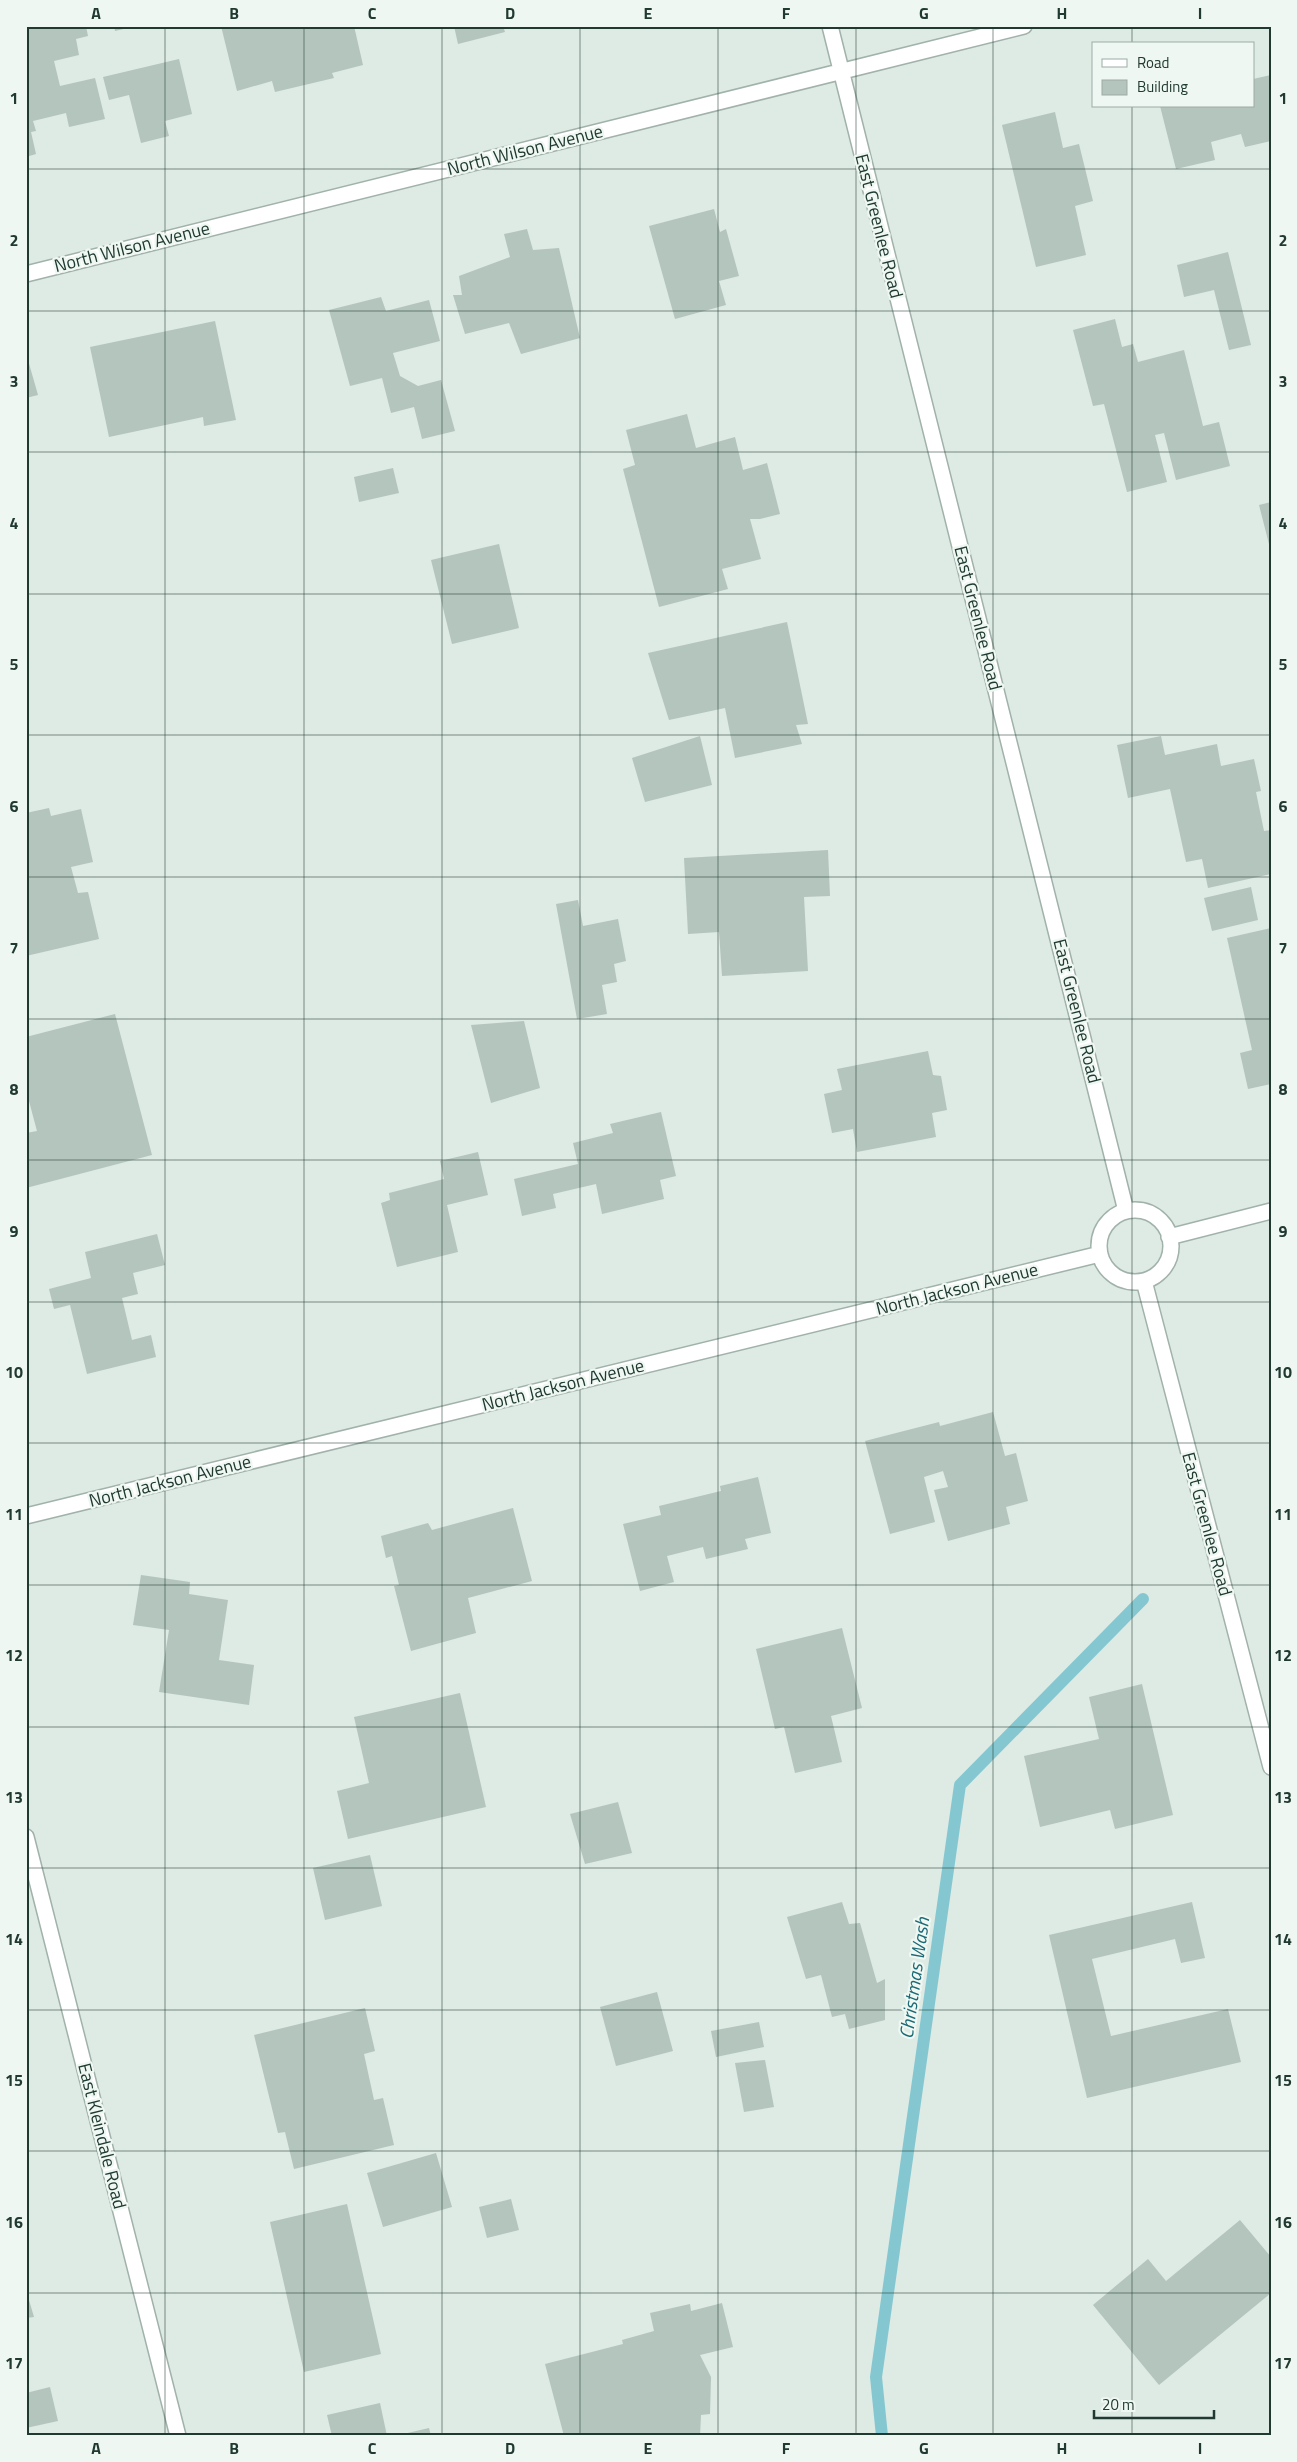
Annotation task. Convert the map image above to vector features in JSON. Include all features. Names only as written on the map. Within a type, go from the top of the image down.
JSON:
[{"type":"street","name":"East Greenlee Road","points":[[830,26],[1126,1211]]},
{"type":"street","name":"North Wilson Avenue","points":[[26,274],[1024,26]]},
{"type":"street","points":[[1126,1211],[1148,1212],[1158,1218],[1165,1227],[1169,1237],[1170,1248],[1166,1264],[1154,1276],[1144,1281],[1121,1280],[1104,1265],[1100,1254],[1101,1232],[1107,1222],[1126,1211]]},
{"type":"street","points":[[1169,1237],[1271,1211]]},
{"type":"street","name":"North Jackson Avenue","points":[[26,1516],[1100,1254]]},
{"type":"street","name":"East Greenlee Road","points":[[1144,1281],[1271,1767]]},
{"type":"street","name":"East Kleindale Road","points":[[26,1837],[178,2436]]},
{"type":"building","points":[[26,26],[86,26],[88,36],[76,39],[79,55],[54,61],[60,86],[95,78],[105,119],[69,127],[66,113],[33,121],[36,131],[31,132],[36,154],[26,157]]},
{"type":"building","points":[[114,26],[132,26],[132,27],[115,31]]},
{"type":"building","points":[[221,26],[354,26],[363,65],[332,73],[334,78],[275,92],[272,81],[237,91]]},
{"type":"building","points":[[454,26],[503,26],[505,32],[458,44]]},
{"type":"building","points":[[179,59],[192,114],[165,121],[169,136],[141,143],[129,95],[109,100],[103,77]]},
{"type":"building","points":[[1271,75],[1271,141],[1245,147],[1241,134],[1211,142],[1215,160],[1176,169],[1161,108],[1254,108],[1254,79]]},
{"type":"building","points":[[1055,112],[1063,148],[1079,144],[1093,201],[1075,206],[1086,255],[1036,267],[1002,125]]},
{"type":"building","points":[[714,209],[720,232],[726,229],[739,276],[719,281],[726,305],[675,319],[649,226]]},
{"type":"building","points":[[527,229],[533,250],[559,248],[580,338],[521,354],[509,323],[465,334],[453,295],[462,295],[459,276],[510,257],[504,234]]},
{"type":"building","points":[[1228,252],[1251,345],[1229,350],[1214,290],[1184,297],[1177,265]]},
{"type":"building","points":[[381,297],[386,311],[429,300],[440,341],[393,353],[400,376],[418,386],[441,380],[455,431],[422,439],[414,407],[391,413],[382,378],[350,386],[329,310]]},
{"type":"building","points":[[1115,319],[1122,347],[1133,344],[1138,362],[1184,350],[1203,426],[1219,422],[1230,466],[1176,480],[1164,433],[1155,435],[1167,482],[1127,492],[1104,404],[1093,406],[1073,330]]},
{"type":"building","points":[[215,321],[236,420],[204,426],[203,417],[109,437],[90,347]]},
{"type":"building","points":[[26,353],[38,395],[26,398]]},
{"type":"building","points":[[687,414],[696,448],[735,437],[743,470],[767,463],[780,514],[760,519],[750,519],[761,559],[722,569],[728,589],[659,607],[623,469],[635,465],[626,430]]},
{"type":"building","points":[[393,468],[399,493],[359,502],[354,477]]},
{"type":"building","points":[[1271,502],[1271,548],[1270,548],[1259,505]]},
{"type":"building","points":[[499,544],[519,628],[452,644],[431,560]]},
{"type":"building","points":[[787,622],[808,724],[796,725],[802,744],[735,758],[725,708],[669,720],[648,653]]},
{"type":"building","points":[[700,736],[712,785],[645,802],[632,758]]},
{"type":"building","points":[[1161,736],[1165,755],[1217,744],[1221,766],[1254,759],[1261,791],[1256,792],[1264,831],[1271,830],[1271,874],[1208,888],[1202,859],[1186,862],[1170,789],[1128,798],[1117,745]]},
{"type":"building","points":[[49,808],[51,816],[81,809],[93,862],[71,867],[78,893],[88,892],[99,939],[26,956],[26,813]]},
{"type":"building","points":[[828,850],[830,896],[804,897],[808,971],[722,976],[719,932],[688,934],[684,858]]},
{"type":"building","points":[[1251,887],[1258,920],[1212,931],[1204,898]]},
{"type":"building","points":[[578,900],[583,926],[618,919],[626,961],[614,964],[617,982],[602,985],[607,1014],[577,1019],[556,904]]},
{"type":"building","points":[[1271,928],[1271,1084],[1248,1089],[1240,1053],[1252,1050],[1227,938]]},
{"type":"building","points":[[115,1014],[152,1155],[26,1188],[26,1133],[37,1131],[26,1090],[26,1037]]},
{"type":"building","points":[[524,1021],[540,1088],[491,1103],[471,1025]]},
{"type":"building","points":[[928,1051],[933,1075],[941,1076],[947,1110],[932,1113],[936,1137],[857,1152],[853,1129],[832,1133],[824,1094],[842,1090],[837,1069]]},
{"type":"building","points":[[661,1112],[676,1176],[660,1180],[664,1199],[602,1214],[596,1184],[553,1194],[556,1208],[522,1216],[514,1179],[578,1164],[573,1143],[613,1133],[610,1124]]},
{"type":"building","points":[[478,1152],[488,1195],[447,1205],[458,1252],[397,1267],[381,1203],[390,1200],[389,1193],[444,1179],[440,1161]]},
{"type":"building","points":[[157,1234],[165,1265],[133,1273],[138,1294],[122,1298],[132,1340],[151,1335],[156,1357],[87,1374],[70,1305],[54,1309],[49,1289],[91,1278],[85,1252]]},
{"type":"building","points":[[993,1412],[1005,1456],[1016,1453],[1028,1501],[1006,1507],[1010,1524],[948,1541],[934,1490],[948,1487],[943,1471],[924,1477],[935,1522],[890,1534],[865,1441],[939,1422],[940,1426]]},
{"type":"building","points":[[758,1477],[771,1533],[745,1539],[748,1549],[706,1559],[703,1547],[667,1556],[674,1582],[640,1591],[623,1524],[661,1515],[659,1506],[721,1491],[720,1486]]},
{"type":"building","points":[[513,1508],[532,1581],[468,1598],[476,1633],[411,1651],[394,1586],[399,1585],[392,1556],[386,1558],[381,1536],[428,1523],[432,1530]]},
{"type":"building","points":[[141,1575],[190,1582],[189,1594],[228,1600],[219,1660],[254,1665],[249,1705],[159,1692],[169,1630],[133,1625]]},
{"type":"building","points":[[842,1628],[862,1708],[831,1716],[842,1762],[795,1773],[784,1727],[775,1729],[756,1649]]},
{"type":"building","points":[[1142,1684],[1173,1815],[1115,1829],[1110,1810],[1040,1827],[1024,1756],[1099,1739],[1089,1697]]},
{"type":"building","points":[[460,1693],[486,1807],[348,1839],[337,1791],[369,1783],[354,1717]]},
{"type":"building","points":[[618,1802],[632,1853],[585,1864],[570,1814]]},
{"type":"building","points":[[370,1855],[382,1906],[325,1920],[313,1868]]},
{"type":"building","points":[[842,1902],[849,1924],[860,1923],[877,1983],[885,1979],[885,2020],[849,2029],[845,2014],[832,2017],[821,1975],[806,1979],[787,1917]]},
{"type":"building","points":[[1192,1902],[1205,1958],[1181,1963],[1175,1939],[1092,1959],[1111,2036],[1228,2009],[1241,2062],[1087,2098],[1049,1935]]},
{"type":"building","points":[[657,1992],[673,2051],[616,2066],[600,2007]]},
{"type":"building","points":[[365,2008],[375,2051],[364,2054],[374,2100],[383,2098],[394,2145],[294,2169],[285,2132],[278,2133],[254,2035]]},
{"type":"building","points":[[759,2022],[764,2047],[716,2057],[711,2031]]},
{"type":"building","points":[[765,2060],[774,2107],[744,2112],[735,2063]]},
{"type":"building","points":[[436,2153],[452,2207],[383,2227],[367,2173]]},
{"type":"building","points":[[511,2199],[519,2230],[487,2238],[479,2207]]},
{"type":"building","points":[[347,2204],[381,2354],[304,2372],[270,2222]]},
{"type":"building","points":[[1240,2220],[1271,2257],[1271,2293],[1159,2385],[1093,2305],[1148,2259],[1166,2281]]},
{"type":"building","points":[[26,2290],[34,2317],[26,2318]]},
{"type":"building","points":[[722,2303],[733,2347],[700,2355],[711,2377],[710,2414],[701,2415],[700,2436],[645,2436],[643,2433],[630,2436],[564,2436],[545,2364],[623,2344],[622,2340],[654,2331],[650,2313],[690,2304],[691,2311]]},
{"type":"building","points":[[50,2387],[58,2421],[26,2428],[26,2393]]},
{"type":"building","points":[[380,2403],[387,2436],[332,2436],[327,2415]]},
{"type":"building","points":[[429,2428],[431,2436],[399,2436],[399,2435]]},
{"type":"waterway","name":"Christmas Wash","points":[[882,2436],[876,2377],[960,1785],[1143,1599]]}]
